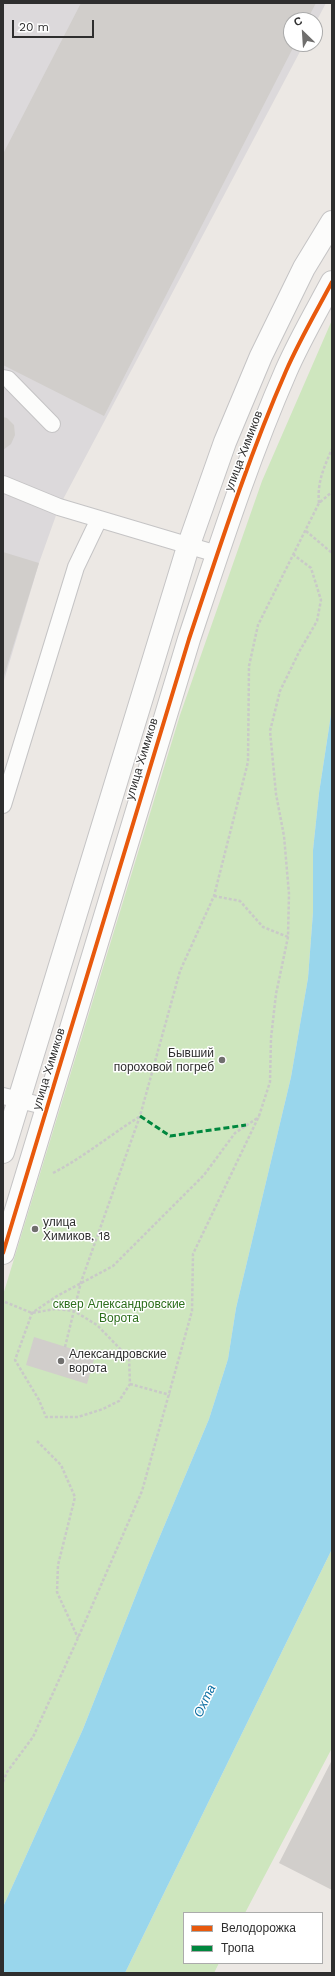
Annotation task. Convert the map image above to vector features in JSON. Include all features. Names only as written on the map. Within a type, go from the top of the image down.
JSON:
[{"type":"street","name":"улица Химиков","points":[[3,1152],[11,1098],[188,546],[225,442],[261,356],[304,268],[332,222]]},
{"type":"street","name":"улица Химиков","points":[[3,1253],[189,639],[217,554],[245,475],[278,390],[307,329],[332,282]]},
{"type":"lane","points":[[3,378],[8,379],[52,424]]},
{"type":"lane","points":[[3,484],[59,507],[217,554]]},
{"type":"lane","points":[[3,805],[76,567],[99,519]]},
{"type":"lane","points":[[11,1098],[48,1107]]},
{"type":"path","points":[[319,503],[318,488],[323,469],[332,449]]},
{"type":"path","points":[[65,1346],[81,1282],[140,1116],[180,971],[214,896],[248,762],[249,666],[258,625],[319,503],[332,492]]},
{"type":"path","points":[[306,531],[332,554]]},
{"type":"path","points":[[3,1782],[7,1772],[33,1737],[142,1491],[170,1395],[192,1311],[193,1254],[259,1116],[270,1082],[271,1038],[276,994],[288,937],[289,894],[284,836],[276,794],[270,731],[280,691],[299,652],[317,621],[321,600],[311,568],[294,555]]},
{"type":"path","points":[[214,896],[240,900],[263,927],[288,937]]},
{"type":"path","points":[[52,1174],[80,1159],[106,1138],[140,1116]]},
{"type":"path","points":[[5,1302],[32,1313],[54,1309],[74,1311],[97,1325],[129,1358],[130,1384],[119,1401],[103,1409],[78,1417],[46,1417],[39,1400],[15,1360],[32,1313],[81,1282],[113,1266],[204,1175],[235,1133],[259,1116]]},
{"type":"path","points":[[130,1384],[170,1395]]},
{"type":"path","points":[[38,1441],[61,1465],[75,1497],[58,1565],[57,1592],[78,1638]]},
{"type":"shaded area","points":[[3,3],[326,3],[321,12],[283,12],[283,52],[300,52],[59,507],[39,563],[3,684]]},
{"type":"green space","name":"сквер Александровские Ворота","points":[[332,320],[332,708],[319,793],[313,850],[313,912],[308,978],[291,1077],[236,1308],[228,1359],[209,1419],[147,1567],[83,1729],[3,1907],[3,1295],[180,715],[262,481]]},
{"type":"green space","points":[[332,1549],[332,1748],[246,1912],[183,1912],[183,1964],[218,1964],[214,1973],[125,1973]]},
{"type":"water","name":"Охта","points":[[332,708],[332,1549],[125,1973],[3,1973],[3,1907],[83,1729],[147,1567],[209,1419],[228,1359],[236,1308],[291,1077],[308,978],[313,912],[313,850],[319,793]]},
{"type":"building","points":[[81,3],[316,3],[311,12],[283,12],[283,52],[291,52],[104,416],[3,365],[3,154]]},
{"type":"building","points":[[3,417],[7,418],[14,425],[15,435],[11,444],[3,450]]},
{"type":"building","points":[[3,552],[39,563],[3,679]]},
{"type":"building","name":"Александровские ворота","points":[[34,1337],[95,1356],[87,1384],[26,1365]]},
{"type":"building","points":[[332,1760],[332,1890],[279,1863]]},
{"type":"marked path","points":[[140,1116],[170,1136],[246,1125]]},
{"type":"cycle path","points":[[3,1253],[189,639],[223,538],[259,437],[286,371],[332,282]]},
{"type":"place","name":"Бывший пороховой погреб","points":[[222,1060]]},
{"type":"place","name":"улица Химиков, 18","points":[[35,1229]]},
{"type":"place","name":"Александровские ворота","points":[[61,1361]]}]
